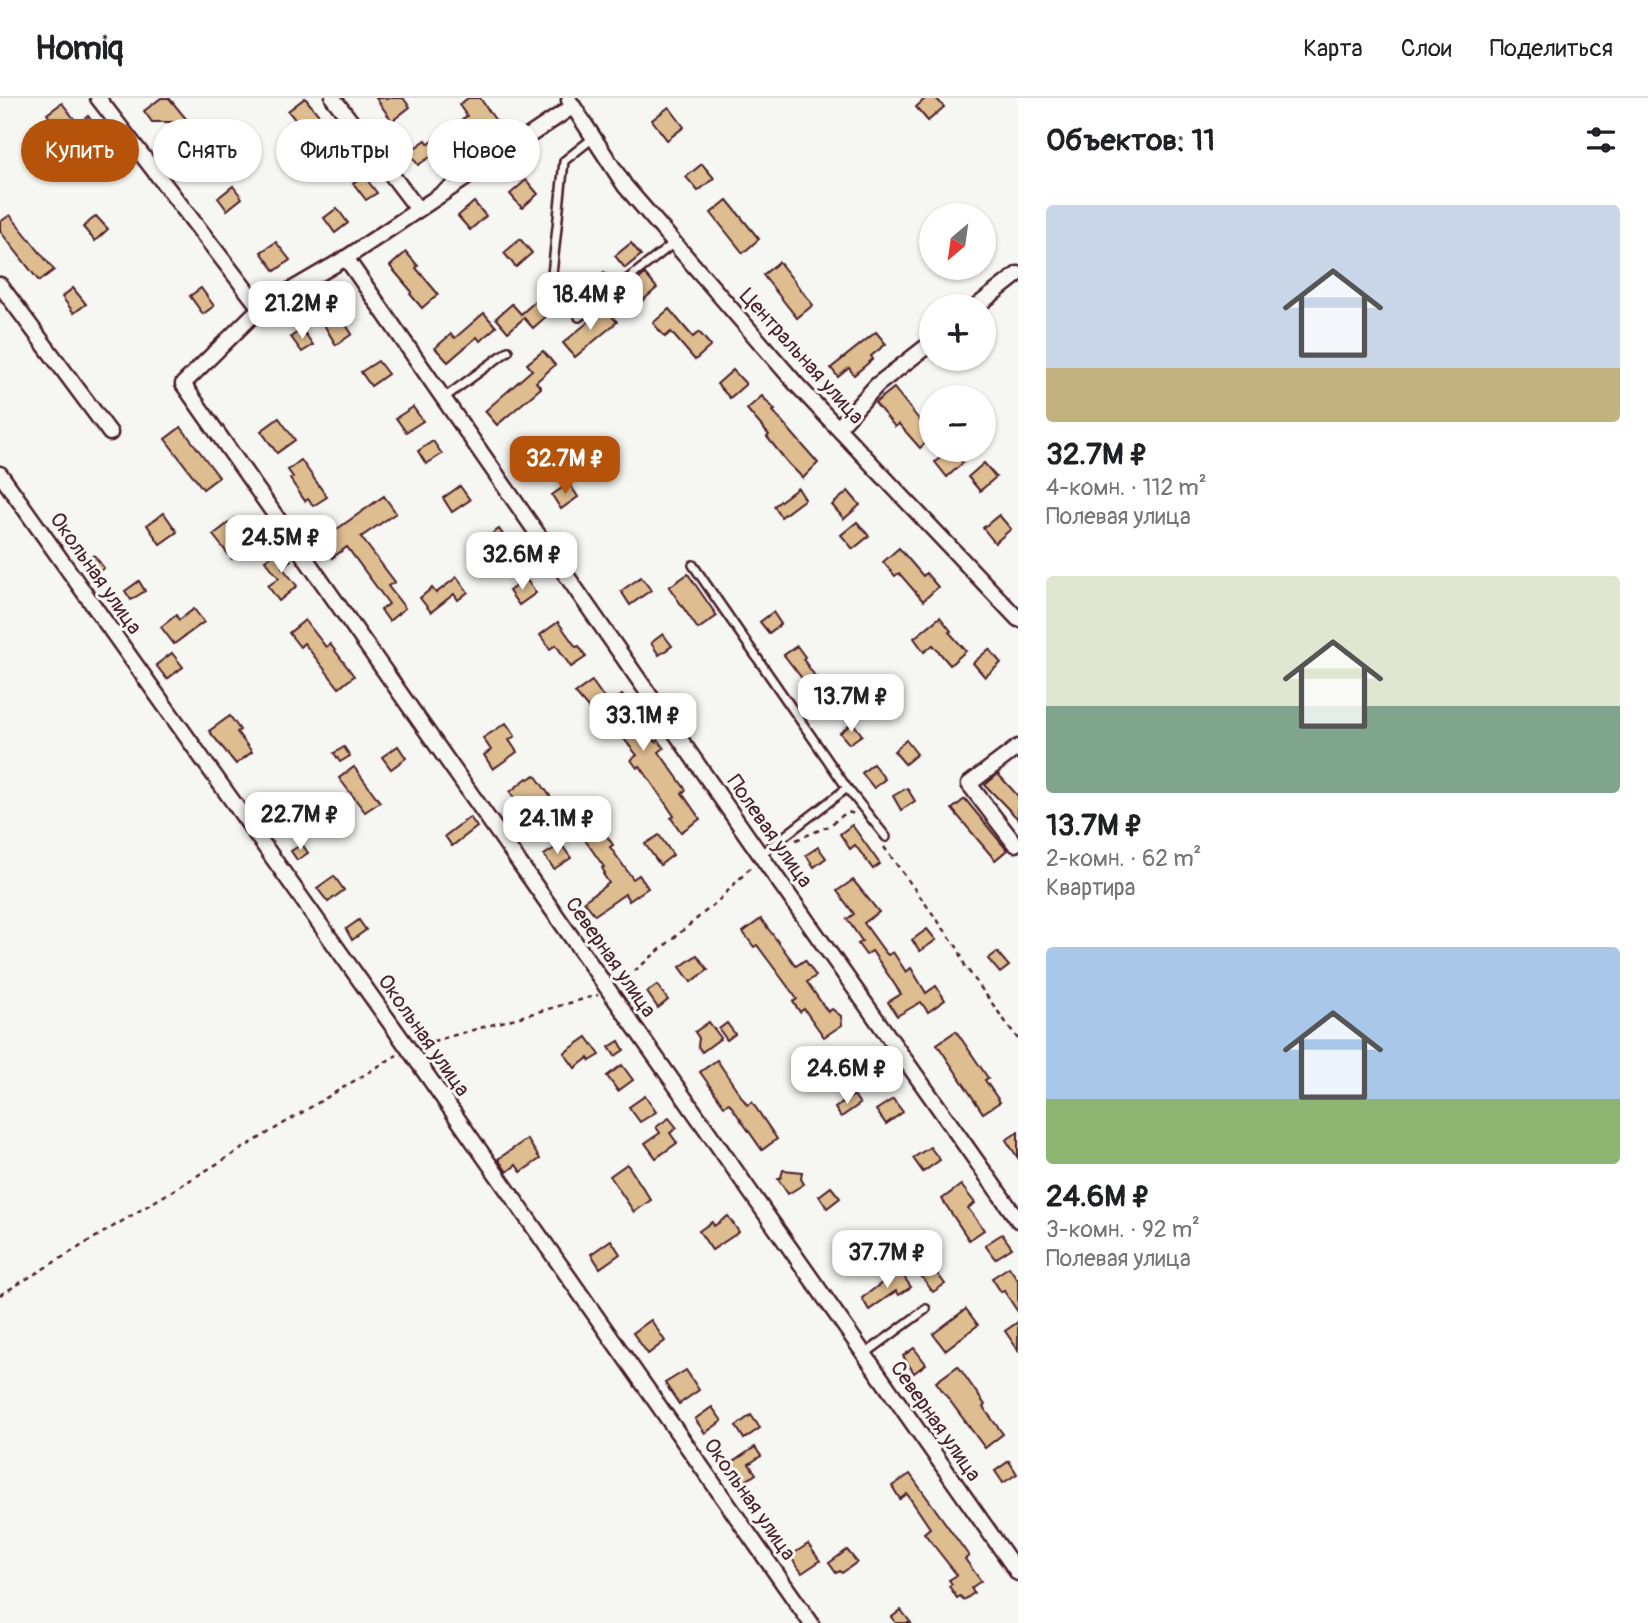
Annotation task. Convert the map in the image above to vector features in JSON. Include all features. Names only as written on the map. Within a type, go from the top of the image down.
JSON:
[{"type":"street","points":[[98,98],[260,308],[346,258],[570,102]]},
{"type":"street","points":[[333,98],[417,208]]},
{"type":"street","name":"Центральная улица","points":[[570,102],[625,186],[797,386],[1018,620]]},
{"type":"street","name":"Полевая улица","points":[[346,258],[763,859],[1018,1220]]},
{"type":"street","points":[[992,294],[1018,274]]},
{"type":"street","points":[[0,285],[110,433]]},
{"type":"street","name":"Северная улица","points":[[260,308],[183,384],[1018,1573]]},
{"type":"street","points":[[838,428],[877,385],[919,352]]},
{"type":"street","name":"Окольная улица","points":[[0,474],[408,1048],[811,1623]]},
{"type":"street","points":[[1015,844],[969,784],[1018,747]]},
{"type":"lane","points":[[551,284],[564,161],[593,138]]},
{"type":"lane","points":[[579,317],[674,243]]},
{"type":"lane","points":[[444,398],[508,351]]},
{"type":"lane","points":[[693,565],[883,839]]},
{"type":"lane","points":[[763,859],[846,788]]},
{"type":"lane","points":[[864,1354],[926,1309]]},
{"type":"path","points":[[794,841],[829,826],[847,812],[860,815]]},
{"type":"path","points":[[883,839],[904,877],[959,950],[965,966],[1018,1039]]},
{"type":"path","points":[[0,1296],[408,1048],[610,992],[719,900],[751,866],[763,859]]},
{"type":"building","points":[[161,98],[169,98],[186,119],[153,119],[152,122],[144,111]]},
{"type":"building","points":[[305,98],[322,119],[295,119],[288,111]]},
{"type":"building","points":[[376,98],[403,98],[410,107],[391,119]]},
{"type":"building","points":[[468,98],[480,98],[495,119],[463,119],[467,116],[459,105]]},
{"type":"building","points":[[926,98],[936,98],[944,107],[928,121],[916,107]]},
{"type":"building","points":[[62,103],[74,119],[51,119],[47,114]]},
{"type":"building","points":[[669,107],[684,127],[667,140],[652,120]]},
{"type":"building","points":[[426,140],[427,159],[418,165],[413,158],[413,149]]},
{"type":"building","points":[[702,164],[714,178],[698,191],[686,177]]},
{"type":"building","points":[[369,182],[377,193],[366,200],[353,183]]},
{"type":"building","points":[[524,182],[528,182],[538,194],[522,208],[510,194]]},
{"type":"building","points":[[233,186],[242,198],[227,210],[218,198]]},
{"type":"building","points":[[727,200],[759,239],[743,253],[711,213]]},
{"type":"building","points":[[474,202],[486,216],[470,230],[458,216]]},
{"type":"building","points":[[337,208],[348,223],[335,233],[324,218]]},
{"type":"building","points":[[10,215],[54,270],[39,281],[0,231],[0,222]]},
{"type":"building","points":[[96,216],[108,229],[95,241],[83,227]]},
{"type":"building","points":[[520,239],[532,253],[516,267],[504,253]]},
{"type":"building","points":[[276,242],[290,260],[275,271],[261,252]]},
{"type":"building","points":[[631,243],[641,255],[625,268],[615,256]]},
{"type":"building","points":[[406,252],[438,294],[422,308],[390,266]]},
{"type":"building","points":[[779,262],[813,305],[797,318],[763,275]]},
{"type":"building","points":[[604,272],[610,279],[597,290],[591,282]]},
{"type":"building","points":[[645,274],[657,288],[641,302],[629,288]]},
{"type":"building","points":[[73,288],[86,304],[74,313],[62,297]]},
{"type":"building","points":[[201,288],[214,306],[203,314],[190,296]]},
{"type":"building","points":[[336,293],[341,302],[334,307],[352,334],[336,345],[314,308]]},
{"type":"building","points":[[537,300],[549,314],[533,328],[524,318],[508,332],[496,318],[512,304],[521,314]]},
{"type":"building","points":[[605,308],[617,322],[575,357],[563,343]]},
{"type":"building","points":[[669,309],[693,337],[699,332],[711,346],[695,360],[671,332],[665,337],[653,323]]},
{"type":"building","points":[[484,313],[496,327],[480,341],[477,337],[448,362],[435,348],[451,334],[455,338]]},
{"type":"building","points":[[302,329],[313,345],[302,352],[291,337]]},
{"type":"building","points":[[876,332],[886,344],[854,375],[849,368],[838,377],[831,368]]},
{"type":"building","points":[[543,351],[555,365],[536,382],[541,388],[497,425],[485,411],[532,370],[527,364]]},
{"type":"building","points":[[378,361],[388,374],[371,386],[361,372]]},
{"type":"building","points":[[733,370],[746,384],[730,398],[717,384]]},
{"type":"building","points":[[894,388],[919,419],[919,447],[899,424],[895,427],[875,403]]},
{"type":"building","points":[[762,396],[818,463],[803,478],[788,463],[747,409]]},
{"type":"building","points":[[413,407],[423,421],[406,432],[396,418]]},
{"type":"building","points":[[279,418],[295,440],[277,453],[261,431]]},
{"type":"building","points":[[181,427],[219,477],[203,489],[165,439]]},
{"type":"building","points":[[433,441],[442,454],[426,464],[418,451]]},
{"type":"building","points":[[301,460],[327,497],[313,506],[308,499],[305,501],[290,479],[293,477],[288,470]]},
{"type":"building","points":[[935,462],[963,463],[947,477]]},
{"type":"building","points":[[984,463],[996,477],[980,491],[968,477]]},
{"type":"building","points":[[569,483],[578,497],[561,509],[552,495]]},
{"type":"building","points":[[460,486],[470,500],[452,512],[443,498]]},
{"type":"building","points":[[798,488],[805,499],[781,517],[774,506]]},
{"type":"building","points":[[848,491],[860,505],[844,519],[832,505]]},
{"type":"building","points":[[384,496],[396,513],[361,537],[395,582],[388,586],[405,608],[389,621],[381,610],[389,604],[347,547],[332,558],[320,541]]},
{"type":"building","points":[[164,513],[177,532],[160,544],[147,525]]},
{"type":"building","points":[[999,515],[1011,529],[995,543],[983,528]]},
{"type":"building","points":[[235,518],[246,533],[241,537],[248,546],[232,559],[213,535]]},
{"type":"building","points":[[857,522],[869,536],[853,549],[841,535]]},
{"type":"building","points":[[499,529],[509,543],[492,555],[482,541]]},
{"type":"building","points":[[282,548],[291,560],[282,567],[297,586],[279,601],[268,586],[279,578],[265,560]]},
{"type":"building","points":[[899,548],[923,576],[926,573],[938,587],[923,601],[899,573],[895,576],[883,562]]},
{"type":"building","points":[[94,555],[104,568],[94,575],[85,561]]},
{"type":"building","points":[[688,574],[717,616],[698,629],[669,587]]},
{"type":"building","points":[[457,577],[468,592],[458,600],[454,594],[431,612],[420,598],[432,588],[436,593]]},
{"type":"building","points":[[641,577],[651,590],[630,605],[621,591]]},
{"type":"building","points":[[526,579],[536,593],[519,605],[509,591]]},
{"type":"building","points":[[139,581],[145,591],[131,600],[125,591]]},
{"type":"building","points":[[194,609],[204,622],[174,644],[161,627],[176,615],[179,620]]},
{"type":"building","points":[[773,612],[781,624],[769,633],[760,622]]},
{"type":"building","points":[[940,617],[966,651],[950,665],[933,645],[924,652],[914,638]]},
{"type":"building","points":[[305,620],[326,647],[330,644],[354,676],[339,688],[304,643],[300,647],[289,633]]},
{"type":"building","points":[[558,622],[586,657],[571,667],[556,645],[550,649],[540,635]]},
{"type":"building","points":[[663,634],[672,646],[659,655],[651,643]]},
{"type":"building","points":[[797,646],[838,709],[825,718],[801,683],[804,681],[784,655]]},
{"type":"building","points":[[989,649],[1001,663],[985,677],[973,663]]},
{"type":"building","points":[[172,653],[183,667],[167,679],[156,665]]},
{"type":"building","points":[[592,681],[609,705],[622,695],[628,703],[624,706],[664,748],[659,752],[686,790],[682,793],[700,819],[681,832],[671,818],[674,816],[640,766],[637,768],[631,760],[637,755],[608,719],[601,723],[575,693]]},
{"type":"building","points":[[230,716],[240,730],[237,732],[252,752],[236,764],[209,731]]},
{"type":"building","points":[[506,723],[515,736],[509,740],[517,752],[493,769],[484,755],[491,750],[483,738]]},
{"type":"building","points":[[853,723],[862,735],[849,744],[840,733]]},
{"type":"building","points":[[906,740],[917,754],[905,764],[894,751]]},
{"type":"building","points":[[398,746],[406,758],[391,769],[382,757]]},
{"type":"building","points":[[344,747],[350,756],[340,762],[334,753]]},
{"type":"building","points":[[873,764],[885,779],[874,788],[862,773]]},
{"type":"building","points":[[354,767],[380,802],[365,812],[339,778]]},
{"type":"building","points":[[998,774],[1018,796],[1018,819],[985,785]]},
{"type":"building","points":[[535,775],[550,796],[525,813],[510,792]]},
{"type":"building","points":[[907,788],[915,801],[901,810],[893,796]]},
{"type":"building","points":[[965,799],[1007,850],[995,860],[952,809]]},
{"type":"building","points":[[588,808],[613,845],[610,847],[633,879],[639,875],[648,888],[629,901],[625,894],[595,915],[584,901],[609,883],[603,874],[604,867],[571,820]]},
{"type":"building","points":[[470,817],[477,827],[452,846],[445,836]]},
{"type":"building","points":[[852,825],[880,864],[873,869],[855,845],[850,849],[840,834]]},
{"type":"building","points":[[659,835],[673,855],[660,865],[645,844]]},
{"type":"building","points":[[302,844],[308,853],[297,860],[291,851]]},
{"type":"building","points":[[561,844],[571,858],[554,869],[544,855]]},
{"type":"building","points":[[818,847],[826,858],[814,867],[806,855]]},
{"type":"building","points":[[334,876],[344,890],[328,902],[317,888]]},
{"type":"building","points":[[853,880],[879,912],[864,923],[885,952],[888,955],[893,952],[906,972],[911,968],[926,993],[936,986],[945,1000],[928,1012],[921,1002],[897,1016],[888,1002],[901,994],[872,951],[866,955],[858,944],[862,941],[847,919],[854,914],[837,891]]},
{"type":"building","points":[[761,919],[796,966],[805,960],[816,976],[807,982],[828,1012],[832,1009],[841,1016],[842,1025],[824,1037],[804,1009],[800,1012],[793,1002],[797,999],[757,945],[754,947],[743,932]]},
{"type":"building","points":[[359,920],[366,930],[352,940],[346,929]]},
{"type":"building","points":[[927,929],[936,940],[920,951],[912,940]]},
{"type":"building","points":[[997,952],[1009,966],[1000,973],[988,959]]},
{"type":"building","points":[[697,955],[708,970],[691,982],[680,967]]},
{"type":"building","points":[[657,985],[668,1000],[658,1008],[647,992]]},
{"type":"building","points":[[709,1022],[721,1038],[702,1052],[695,1032]]},
{"type":"building","points":[[727,1023],[735,1034],[727,1040],[719,1029]]},
{"type":"building","points":[[956,1031],[988,1078],[985,1080],[1000,1102],[983,1113],[937,1044]]},
{"type":"building","points":[[587,1037],[600,1055],[590,1061],[588,1058],[575,1068],[564,1053]]},
{"type":"building","points":[[619,1041],[624,1050],[615,1056],[609,1047]]},
{"type":"building","points":[[717,1060],[747,1105],[752,1102],[777,1139],[762,1150],[729,1103],[724,1106],[700,1072]]},
{"type":"building","points":[[622,1065],[633,1080],[618,1091],[607,1076]]},
{"type":"building","points":[[854,1095],[860,1104],[841,1117],[835,1108]]},
{"type":"building","points":[[645,1096],[656,1112],[640,1122],[629,1107]]},
{"type":"building","points":[[893,1099],[903,1112],[886,1124],[876,1110]]},
{"type":"building","points":[[669,1118],[677,1128],[670,1133],[677,1143],[656,1158],[645,1143],[660,1133],[656,1127]]},
{"type":"building","points":[[1018,1132],[1018,1158],[1006,1140]]},
{"type":"building","points":[[527,1139],[540,1159],[521,1172],[516,1165],[507,1172],[498,1159]]},
{"type":"building","points":[[930,1147],[940,1160],[923,1172],[913,1158]]},
{"type":"building","points":[[627,1164],[651,1200],[634,1212],[610,1176]]},
{"type":"building","points":[[783,1170],[802,1172],[801,1179],[804,1184],[788,1194],[778,1179]]},
{"type":"building","points":[[961,1185],[975,1203],[968,1208],[984,1230],[969,1240],[942,1199]]},
{"type":"building","points":[[831,1187],[840,1198],[827,1208],[819,1196]]},
{"type":"building","points":[[728,1216],[739,1232],[712,1250],[699,1231],[712,1222],[714,1226]]},
{"type":"building","points":[[1002,1234],[1012,1248],[995,1259],[985,1245]]},
{"type":"building","points":[[611,1240],[620,1254],[600,1268],[591,1254]]},
{"type":"building","points":[[1009,1267],[1018,1280],[1018,1312],[992,1278]]},
{"type":"building","points":[[933,1268],[945,1284],[933,1292],[921,1276]]},
{"type":"building","points":[[899,1270],[911,1287],[899,1295],[896,1291],[869,1310],[862,1298]]},
{"type":"building","points":[[966,1309],[978,1325],[945,1350],[933,1334]]},
{"type":"building","points":[[651,1320],[665,1341],[648,1354],[633,1333]]},
{"type":"building","points":[[1018,1322],[1018,1350],[1005,1331]]},
{"type":"building","points":[[914,1348],[926,1364],[914,1373],[903,1356]]},
{"type":"building","points":[[958,1366],[1003,1434],[985,1448],[936,1382]]},
{"type":"building","points":[[686,1370],[699,1390],[679,1404],[665,1383]]},
{"type":"building","points":[[712,1407],[722,1421],[705,1433],[695,1419]]},
{"type":"building","points":[[751,1415],[760,1428],[744,1439],[736,1426]]},
{"type":"building","points":[[755,1447],[761,1456],[749,1464],[756,1474],[737,1487],[724,1468]]},
{"type":"building","points":[[1009,1461],[1017,1474],[1003,1483],[995,1471]]},
{"type":"building","points":[[910,1474],[969,1556],[965,1559],[981,1581],[971,1588],[974,1593],[964,1600],[960,1596],[957,1598],[949,1586],[952,1584],[949,1580],[957,1575],[924,1533],[930,1528],[907,1494],[900,1499],[892,1486]]},
{"type":"building","points":[[808,1544],[820,1561],[802,1573],[790,1556]]},
{"type":"building","points":[[847,1550],[857,1562],[842,1573],[836,1573],[829,1563]]},
{"type":"building","points":[[901,1610],[911,1623],[896,1623],[892,1617]]}]
